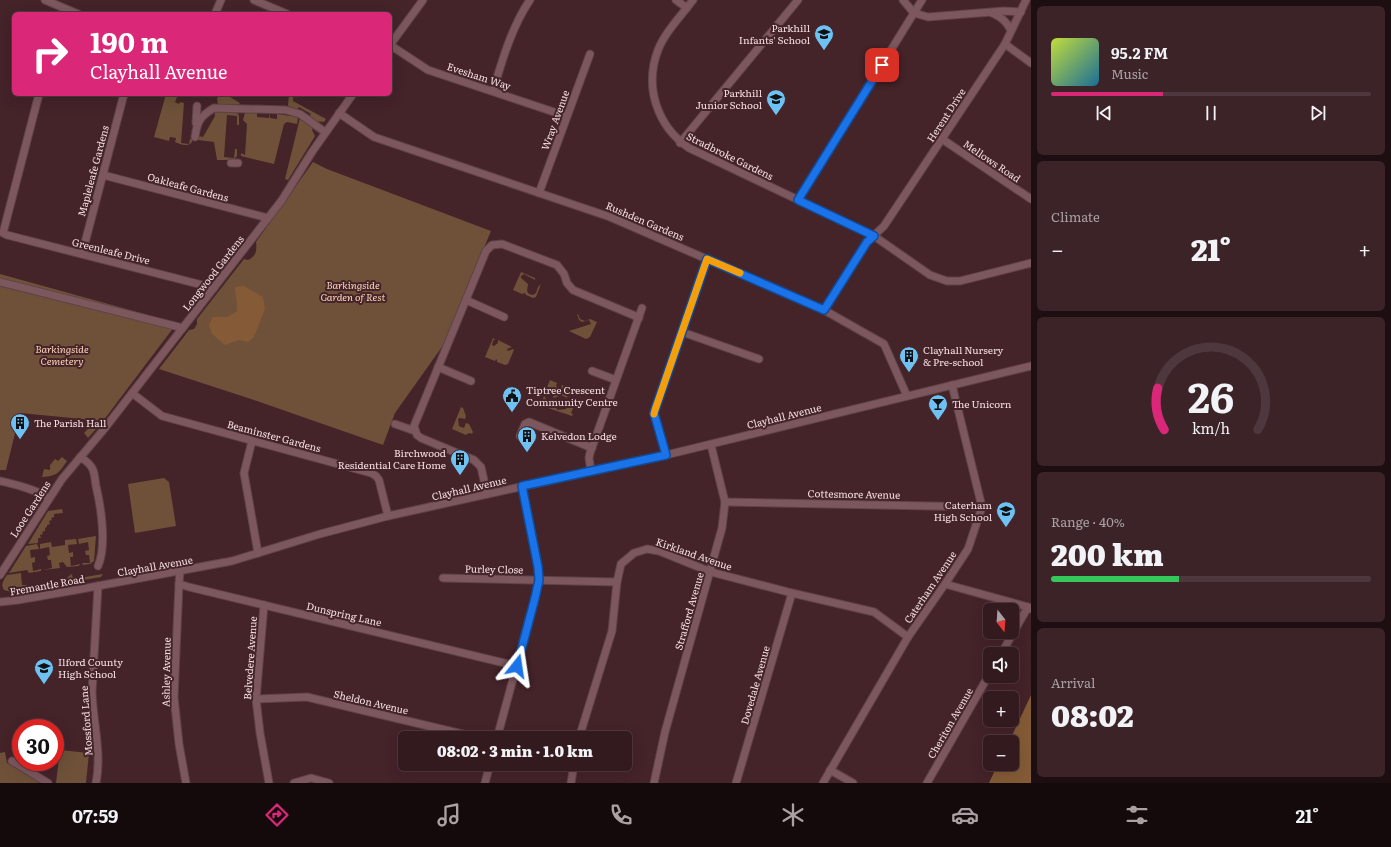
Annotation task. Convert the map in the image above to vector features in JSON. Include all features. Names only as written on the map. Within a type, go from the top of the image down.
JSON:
[{"type":"street","points":[[45,0],[61,11]]},
{"type":"street","points":[[217,12],[221,0]]},
{"type":"street","points":[[254,0],[282,12]]},
{"type":"street","points":[[392,42],[423,0]]},
{"type":"street","points":[[493,91],[505,52],[530,0]]},
{"type":"street","points":[[676,0],[687,8]]},
{"type":"street","name":"Stradbroke Gardens","points":[[693,0],[667,34],[658,50],[653,66],[652,83],[655,102],[660,116],[669,131],[680,142],[688,148],[874,236],[930,275],[947,281],[960,281],[1031,263]]},
{"type":"street","points":[[680,142],[798,0]]},
{"type":"street","points":[[903,0],[914,14],[928,17],[1004,11],[1021,12]]},
{"type":"street","points":[[798,200],[922,0]]},
{"type":"street","name":"Herent Drive","points":[[824,310],[867,242],[884,226],[1004,44],[1026,0]]},
{"type":"street","points":[[992,12],[1002,17],[1012,30]]},
{"type":"street","points":[[1004,44],[1031,63]]},
{"type":"street","name":"Evesham Way","points":[[392,46],[428,70],[566,116]]},
{"type":"street","name":"Wray Avenue","points":[[539,193],[590,54]]},
{"type":"street","name":"Greenleafe Drive","points":[[38,96],[3,228],[3,233],[214,288]]},
{"type":"street","name":"Mapleleafe Gardens","points":[[82,254],[123,96]]},
{"type":"street","name":"Longwood Gardens","points":[[80,457],[132,393],[282,200],[351,96]]},
{"type":"street","points":[[195,137],[197,106]]},
{"type":"street","points":[[196,128],[199,120],[205,113],[214,108],[242,108],[286,110],[300,114],[326,132]]},
{"type":"street","name":"Rushden Gardens","points":[[339,113],[374,137],[610,217],[824,310],[884,344],[907,396]]},
{"type":"street","name":"Mellows Road","points":[[942,139],[1031,199]]},
{"type":"street","name":"Oakleafe Gardens","points":[[102,175],[268,218]]},
{"type":"street","points":[[415,431],[415,421],[486,251],[492,245],[502,244],[557,265],[564,274],[567,283],[573,290],[639,318]]},
{"type":"street","points":[[666,455],[654,413],[707,259]]},
{"type":"street","points":[[0,282],[183,328]]},
{"type":"street","points":[[466,300],[504,316]]},
{"type":"street","points":[[591,471],[589,458],[592,448],[642,308]]},
{"type":"street","points":[[682,332],[759,358]]},
{"type":"street","name":"Clayhall Avenue","points":[[98,586],[180,572],[232,561],[320,534],[388,516],[710,445],[1031,366]]},
{"type":"street","points":[[438,367],[471,381]]},
{"type":"street","points":[[592,371],[616,380]]},
{"type":"street","points":[[952,385],[982,507]]},
{"type":"street","name":"Beaminster Gardens","points":[[132,393],[162,416],[371,473],[379,480],[388,516]]},
{"type":"street","points":[[520,436],[525,424],[529,422],[592,448]]},
{"type":"street","points":[[396,424],[415,431],[417,435],[426,440],[474,460],[481,467],[488,494]]},
{"type":"street","points":[[252,441],[244,473],[258,553]]},
{"type":"street","name":"Strafford Avenue","points":[[654,783],[665,732],[711,572],[722,528],[725,502],[710,445]]},
{"type":"street","points":[[80,457],[90,465],[93,470],[98,496],[103,534],[100,562],[98,566]]},
{"type":"street","name":"Looe Gardens","points":[[0,575],[49,498],[80,457]]},
{"type":"street","points":[[0,481],[28,488],[49,498]]},
{"type":"street","points":[[499,731],[539,580],[538,567],[522,486]]},
{"type":"street","name":"Cottesmore Avenue","points":[[725,502],[982,507]]},
{"type":"street","name":"Caterham Avenue","points":[[823,783],[908,637],[968,549],[982,507]]},
{"type":"street","name":"Kirkland Avenue","points":[[581,731],[612,631],[617,582],[621,564],[634,553],[647,549],[659,551],[711,572],[874,612],[908,637]]},
{"type":"street","points":[[179,584],[180,572]]},
{"type":"street","name":"Purley Close","points":[[443,578],[617,582]]},
{"type":"street","name":"Dunspring Lane","points":[[179,584],[517,666]]},
{"type":"street","name":"Ashley Avenue","points":[[179,584],[174,697],[179,744],[186,783]]},
{"type":"street","points":[[945,584],[1029,608],[1005,647]]},
{"type":"street","name":"Fremantle Road","points":[[0,602],[98,586]]},
{"type":"street","name":"Mossford Lane","points":[[96,783],[99,757],[92,692],[98,586]]},
{"type":"street","name":"Dovedale Avenue","points":[[736,783],[792,593]]},
{"type":"street","name":"Belvedere Avenue","points":[[264,605],[256,699],[260,733],[269,783]]},
{"type":"street","name":"Cheriton Avenue","points":[[927,783],[984,683]]},
{"type":"street","name":"Sheldon Avenue","points":[[256,699],[307,697],[450,731]]},
{"type":"street","points":[[830,770],[853,783]]},
{"type":"street","points":[[28,771],[48,783]]},
{"type":"street","points":[[485,783],[488,771]]},
{"type":"street","points":[[571,783],[573,771]]},
{"type":"street","points":[[294,783],[310,778],[329,783]]},
{"type":"green space","points":[[165,96],[177,97],[175,102],[179,104],[180,102],[184,103],[181,143],[189,144],[190,139],[193,139],[192,142],[188,145],[183,145],[175,142],[176,138],[170,137],[169,141],[154,137]]},
{"type":"green space","points":[[219,96],[228,96],[240,103],[238,105],[218,104],[217,98]]},
{"type":"green space","points":[[289,96],[293,96],[293,101],[326,119],[324,122],[315,121],[309,117],[311,114],[299,107],[296,111],[290,109],[288,105]]},
{"type":"green space","points":[[214,111],[237,112],[239,116],[239,125],[237,125],[237,116],[227,115],[224,157],[234,158],[235,149],[237,149],[237,156],[233,160],[217,160],[214,142],[198,140],[199,136],[203,137],[215,116]]},
{"type":"green space","points":[[245,113],[257,113],[257,117],[269,118],[269,113],[270,118],[277,119],[277,114],[298,117],[297,124],[287,122],[284,124],[274,164],[241,156],[241,153],[245,155],[247,124],[243,120]]},
{"type":"green space","points":[[300,118],[313,126],[312,130],[315,136],[288,180],[285,179]]},
{"type":"green space","name":"Barkingside Garden of Rest","points":[[313,162],[327,169],[491,231],[444,344],[395,413],[383,445],[159,369],[189,330],[194,329],[197,324],[197,319],[244,259],[248,260],[254,255],[256,251],[256,242]]},
{"type":"green space","points":[[521,272],[535,278],[535,280],[524,274],[521,276],[521,278],[528,284],[527,291],[529,294],[533,295],[536,293],[541,284],[536,297],[533,298],[525,293],[522,294],[513,290]]},
{"type":"green space","name":"Barkingside Cemetery","points":[[0,274],[177,323],[103,421],[88,438],[84,433],[93,420],[20,413],[6,470],[0,470]]},
{"type":"green space","points":[[577,314],[580,319],[585,321],[590,319],[597,322],[590,337],[586,339],[569,331],[591,324],[589,320],[582,322],[579,320]]},
{"type":"green space","points":[[493,338],[495,339],[492,345],[494,346],[498,343],[498,340],[512,347],[507,349],[508,351],[514,350],[508,364],[505,365],[497,362],[496,359],[495,361],[485,357]]},
{"type":"green space","points":[[550,380],[557,383],[556,386],[558,388],[561,388],[562,385],[571,389],[572,392],[568,394],[567,398],[561,395],[554,398],[551,392],[545,392]]},
{"type":"green space","points":[[544,396],[547,400],[553,399],[552,405],[558,410],[566,409],[568,402],[575,404],[571,413],[573,414],[572,416],[548,408],[542,401]]},
{"type":"green space","points":[[461,407],[463,408],[466,416],[465,419],[458,419],[459,426],[464,428],[466,423],[469,424],[473,432],[472,434],[469,433],[466,435],[452,429]]},
{"type":"green space","points":[[62,457],[67,461],[60,471],[51,476],[42,477],[44,469],[50,470],[50,465],[55,459],[58,461]]},
{"type":"green space","points":[[164,478],[169,482],[176,526],[135,533],[128,484]]},
{"type":"green space","points":[[62,509],[63,513],[54,514],[54,517],[51,518],[52,520],[49,521],[50,524],[47,525],[45,531],[42,532],[43,534],[40,535],[41,538],[38,538],[38,543],[28,544],[48,511]]},
{"type":"green space","points":[[96,536],[94,561],[90,564],[83,565],[82,563],[90,563],[89,555],[86,555],[85,551],[89,550],[88,542],[79,544],[78,539]]},
{"type":"green space","points":[[76,539],[77,544],[68,545],[69,553],[73,552],[73,557],[70,557],[71,566],[80,564],[79,566],[67,567],[63,562],[59,563],[60,568],[43,570],[52,568],[51,560],[48,560],[47,556],[50,555],[49,547],[40,549],[40,544],[51,542],[52,547],[65,545],[65,540]]},
{"type":"green space","points":[[37,544],[39,549],[30,550],[31,558],[35,557],[35,562],[32,563],[33,571],[41,569],[41,571],[29,573],[27,570],[9,573],[26,546]]},
{"type":"green space","points":[[21,573],[22,585],[28,586],[66,580],[72,574],[73,579],[103,574],[101,577],[11,592],[4,590],[2,584],[7,575]]},
{"type":"green space","points":[[64,750],[89,753],[86,783],[56,783],[57,771],[64,771]]},
{"type":"green space","points":[[5,752],[7,763],[12,766],[12,771],[21,771],[41,783],[0,783],[0,753]]},
{"type":"shaded area","points":[[244,286],[263,297],[265,309],[254,337],[248,342],[239,340],[225,345],[212,334],[209,325],[213,317],[227,317],[237,311],[235,287]]},
{"type":"shaded area","points":[[1031,695],[1031,783],[989,783],[995,771],[1019,771],[1019,735],[1012,735],[1016,727],[1019,727],[1019,721]]},
{"type":"slow traffic","points":[[654,414],[707,259],[740,273]]},
{"type":"place","name":"Parkhill Infants' School","points":[[824,51]]},
{"type":"place","name":"Parkhill Junior School","points":[[776,116]]},
{"type":"place","name":"Clayhall Nursery & Pre-school","points":[[909,373]]},
{"type":"place","name":"Tiptree Crescent Community Centre","points":[[512,413]]},
{"type":"place","name":"The Unicorn","points":[[938,421]]},
{"type":"place","name":"The Parish Hall","points":[[20,440]]},
{"type":"place","name":"Kelvedon Lodge","points":[[527,453]]},
{"type":"place","name":"Birchwood Residential Care Home","points":[[460,476]]},
{"type":"place","name":"Caterham High School","points":[[1006,528]]},
{"type":"place","name":"Ilford County High School","points":[[44,685]]},
{"type":"route","points":[[517,666],[539,580],[538,567],[522,486],[666,455],[654,413],[707,259],[824,310],[867,242],[874,236],[798,200],[882,65]]}]
